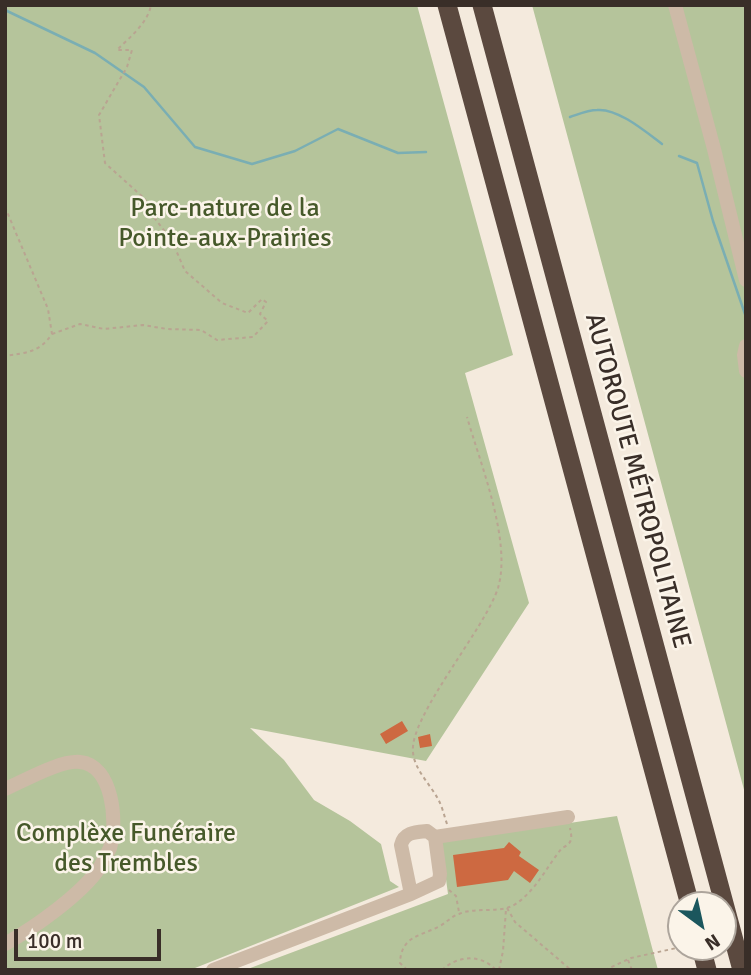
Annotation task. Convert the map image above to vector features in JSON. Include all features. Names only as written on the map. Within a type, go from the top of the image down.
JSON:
[{"type":"highway","points":[[447,5],[686,891]]},
{"type":"highway","name":"AUTOROUTE MÉTROPOLITAINE","points":[[482,5],[742,970]]},
{"type":"street","points":[[676,5],[746,280]]},
{"type":"street","points":[[746,346],[746,371]]},
{"type":"street","points":[[5,789],[62,765],[81,762],[100,772],[110,790],[113,815],[110,846],[98,869],[68,900],[26,933],[5,944]]},
{"type":"street","points":[[411,894],[403,859],[402,839],[409,834],[427,831],[435,837],[568,817]]},
{"type":"street","points":[[213,970],[439,881],[435,837]]},
{"type":"path","points":[[5,356],[34,352],[45,345],[52,334],[80,324],[104,329],[143,325],[201,330],[218,340],[253,337],[268,321],[260,314],[266,302],[262,299],[248,313],[222,303],[186,271],[172,241],[150,212],[145,199],[105,163],[99,115],[127,67],[132,50],[117,50],[139,27],[150,12],[151,5]]},
{"type":"path","points":[[5,207],[48,309],[52,334]]},
{"type":"path","points":[[451,835],[440,802],[416,764],[413,752],[421,722],[489,608],[498,587],[501,570],[502,552],[498,527],[467,416]]},
{"type":"path","points":[[407,970],[400,963],[401,955],[410,941],[420,933],[438,927],[459,913],[507,908],[518,903],[562,848],[570,842],[572,837],[568,817]]},
{"type":"path","points":[[439,881],[456,896],[459,913]]},
{"type":"path","points":[[497,970],[507,908]]},
{"type":"path","points":[[507,908],[515,922],[571,970]]},
{"type":"path","points":[[605,970],[627,959],[667,950]]},
{"type":"path","points":[[442,970],[460,959],[469,958],[490,964],[497,970]]},
{"type":"path","points":[[627,959],[632,970]]},
{"type":"green space","points":[[5,5],[417,5],[513,355],[465,373],[529,603],[426,761],[250,728],[284,760],[314,800],[350,821],[381,844],[390,881],[399,887],[190,970],[5,970]]},
{"type":"green space","points":[[532,5],[746,5],[746,797]]},
{"type":"green space","points":[[617,816],[658,970],[245,970],[448,894],[441,842]]},
{"type":"building","points":[[402,721],[408,731],[386,744],[380,734]]},
{"type":"building","points":[[430,734],[432,746],[420,748],[418,737]]},
{"type":"building","points":[[509,842],[521,852],[519,856],[539,870],[530,883],[514,871],[508,880],[457,887],[453,855],[504,848]]},
{"type":"waterway","points":[[5,10],[95,53],[144,87],[195,147],[252,164],[295,151],[338,129],[398,153],[426,152]]},
{"type":"waterway","points":[[570,117],[584,112],[605,110],[631,122],[662,144]]},
{"type":"waterway","points":[[679,156],[697,163],[713,221],[746,317]]},
{"type":"park label","name":"Parc-nature de la Pointe-aux-Prairies","points":[[225,224]]},
{"type":"park label","name":"Complèxe Funéraire des Trembles","points":[[126,849]]}]
